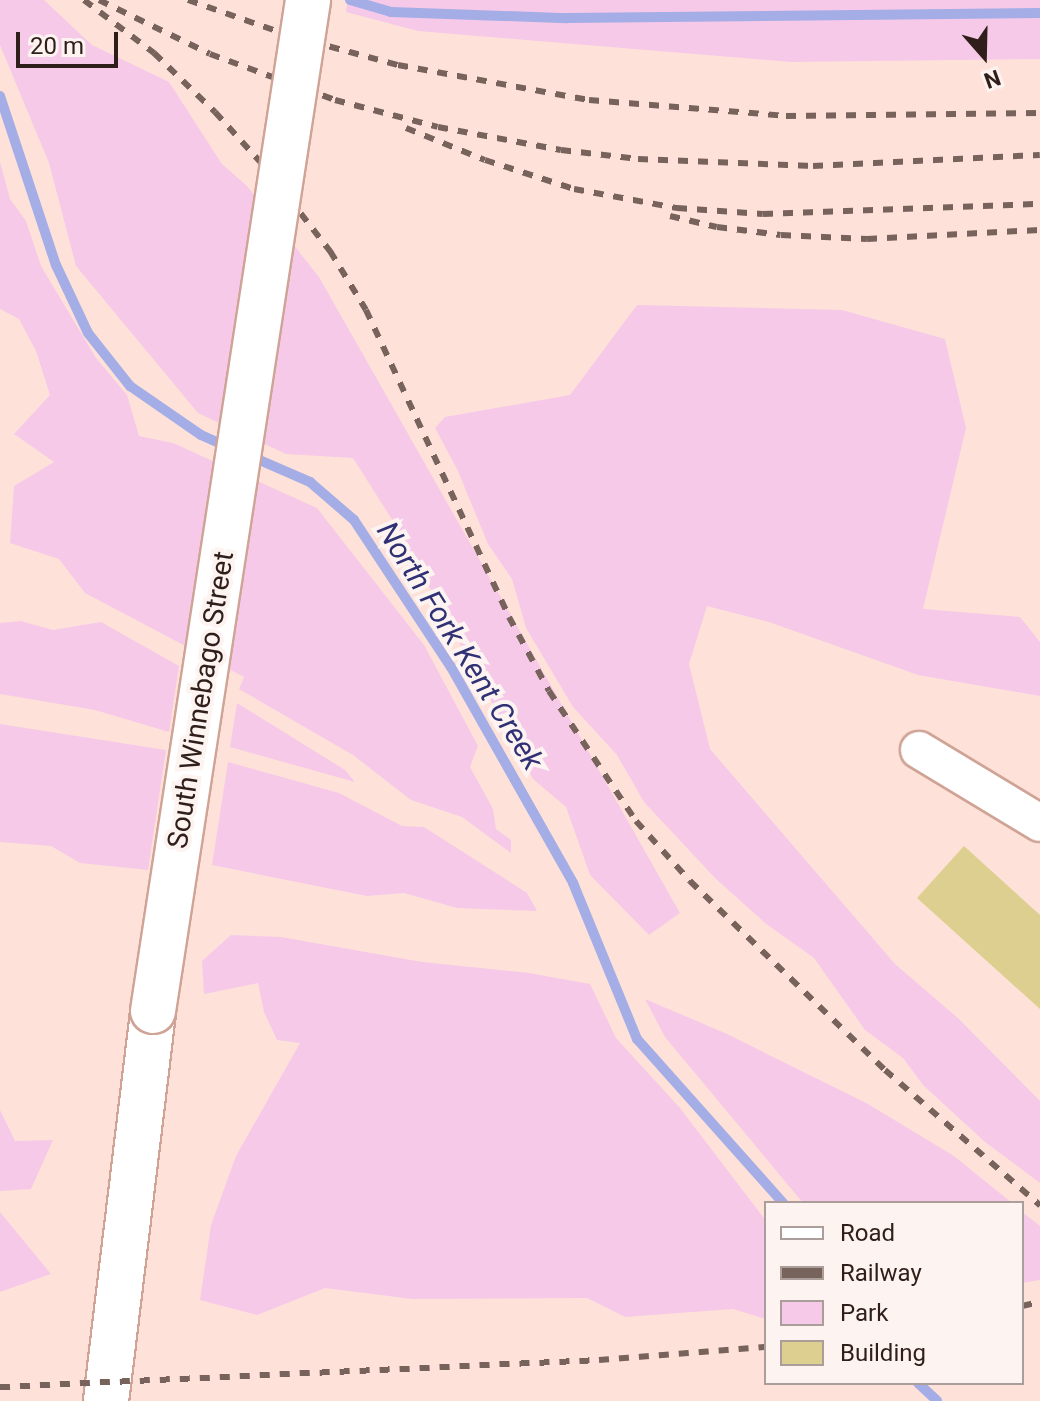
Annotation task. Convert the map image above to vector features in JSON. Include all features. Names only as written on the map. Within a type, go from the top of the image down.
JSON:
[{"type":"main road","name":"South Winnebago Street","points":[[106,1401],[153,1011],[308,0]]},
{"type":"street","points":[[919,750],[1040,823]]},
{"type":"green space","points":[[0,0],[44,0],[92,45],[169,82],[222,164],[247,186],[319,277],[680,913],[649,935],[590,875],[566,807],[533,779],[398,529],[353,458],[286,454],[198,413],[76,266],[49,163],[0,45]]},
{"type":"green space","points":[[348,0],[1040,0],[1040,59],[791,62],[418,31],[346,12]]},
{"type":"green space","points":[[0,162],[10,199],[26,221],[41,266],[96,358],[127,395],[139,436],[173,443],[317,508],[424,645],[478,746],[470,767],[493,809],[496,829],[511,840],[511,853],[462,817],[411,800],[353,755],[239,689],[244,677],[85,593],[59,559],[10,543],[14,486],[54,462],[14,434],[50,395],[36,351],[19,319],[0,309]]},
{"type":"green space","points":[[637,305],[842,310],[945,339],[966,428],[923,609],[1020,617],[1040,642],[1040,696],[918,675],[769,622],[707,606],[689,664],[710,749],[895,964],[959,1019],[1040,1101],[1040,1183],[985,1142],[923,1085],[903,1058],[865,1030],[814,958],[765,923],[716,879],[644,802],[617,755],[573,707],[526,628],[512,579],[488,544],[457,469],[435,428],[445,417],[570,395]]},
{"type":"green space","points":[[21,621],[53,630],[101,622],[179,666],[169,732],[95,710],[0,694],[0,623]]},
{"type":"green space","points":[[237,703],[345,770],[355,782],[230,747]]},
{"type":"green space","points":[[0,724],[166,750],[148,870],[80,863],[51,846],[0,842]]},
{"type":"green space","points":[[228,762],[339,793],[402,826],[424,827],[527,893],[537,911],[457,908],[404,893],[367,896],[212,865]]},
{"type":"green space","points":[[231,935],[281,937],[422,962],[529,973],[590,984],[616,1038],[680,1108],[764,1218],[764,1318],[733,1309],[625,1317],[587,1298],[412,1299],[325,1288],[257,1315],[200,1300],[211,1225],[236,1156],[300,1043],[277,1040],[264,1012],[258,983],[204,994],[202,961]]},
{"type":"green space","points":[[645,999],[727,1034],[868,1104],[954,1156],[1010,1201],[801,1201],[665,1037]]},
{"type":"green space","points":[[0,1110],[15,1141],[53,1140],[31,1189],[0,1191]]},
{"type":"green space","points":[[0,1212],[51,1274],[0,1292]]},
{"type":"green space","points":[[1024,1214],[1040,1226],[1040,1280],[1024,1283]]},
{"type":"building","points":[[964,846],[1040,915],[1040,1009],[917,898]]},
{"type":"waterway","points":[[350,0],[391,12],[567,18],[1040,13]]},
{"type":"waterway","name":"North Fork Kent Creek","points":[[0,96],[56,265],[88,333],[130,386],[201,435],[230,448]]},
{"type":"waterway","name":"North Fork Kent Creek","points":[[248,455],[310,482],[354,520],[451,667],[573,883],[637,1039],[781,1201]]},
{"type":"waterway","name":"North Fork Kent Creek","points":[[920,1385],[937,1401]]},
{"type":"railway","points":[[84,0],[154,53],[215,112],[264,166],[330,251],[366,310],[509,617],[549,691],[636,821],[690,881],[885,1070],[1040,1205]]},
{"type":"railway","points":[[99,0],[210,54],[335,100],[438,127],[561,150],[638,159],[813,166],[1040,155]]},
{"type":"railway","points":[[188,0],[291,36],[398,65],[589,100],[786,116],[1040,113]]},
{"type":"railway","points":[[406,128],[485,160],[574,189],[677,208],[763,214],[1040,204]]},
{"type":"railway","points":[[670,216],[717,227],[781,235],[867,239],[1040,230]]},
{"type":"railway","points":[[1024,1306],[1040,1302]]},
{"type":"railway","points":[[0,1387],[599,1360],[764,1347]]}]
